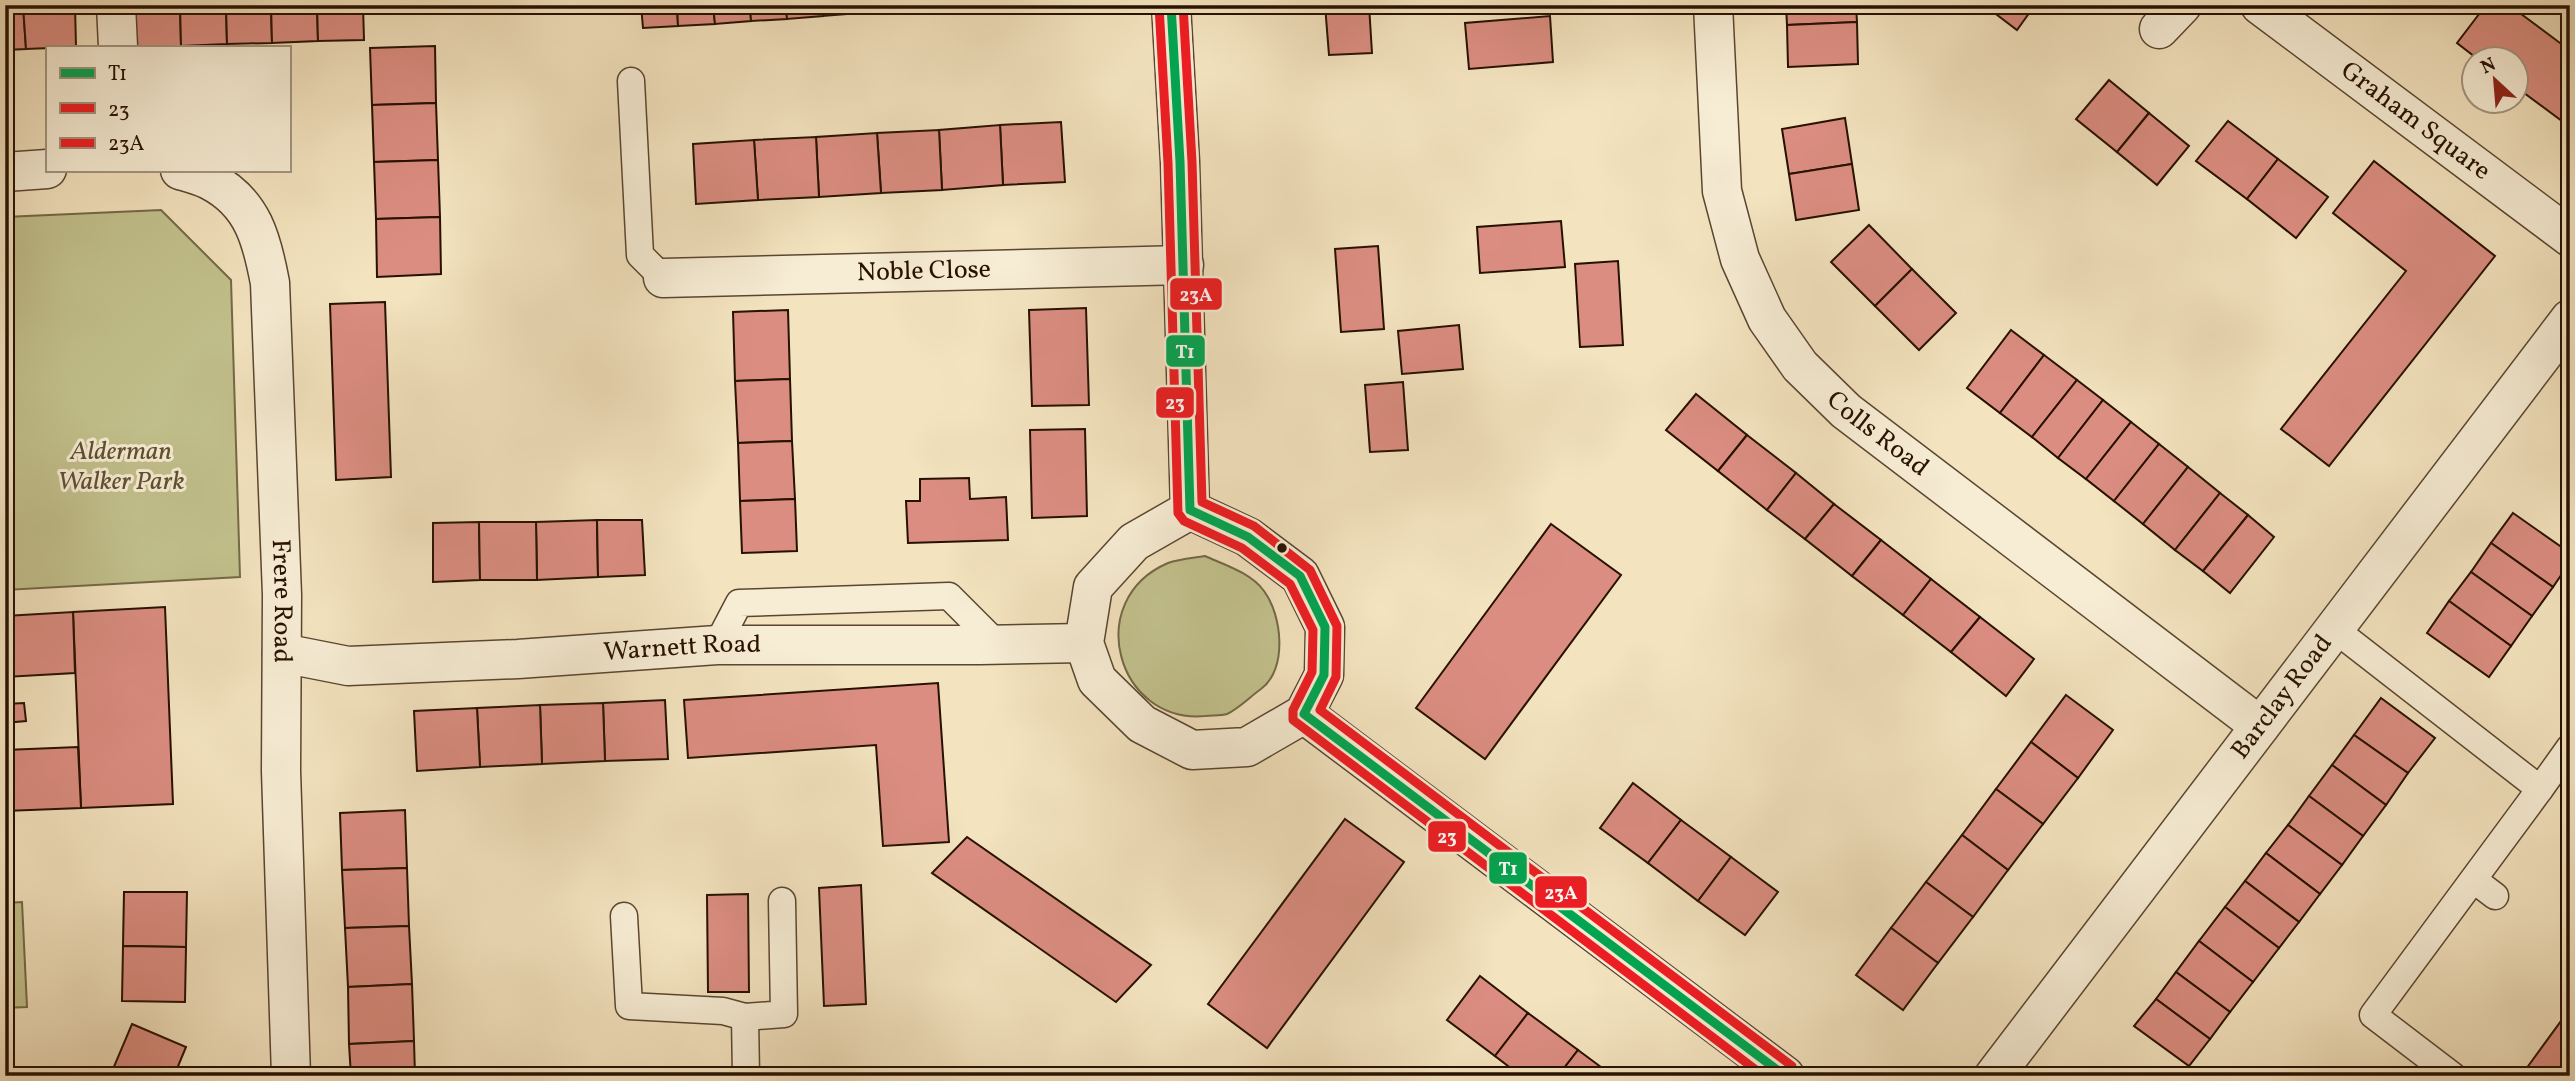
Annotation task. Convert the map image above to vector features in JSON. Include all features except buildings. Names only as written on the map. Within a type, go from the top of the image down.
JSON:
[{"type":"street","points":[[116,5],[118,46]]},
{"type":"street","points":[[1171,5],[1184,265],[1190,510]]},
{"type":"street","name":"Colls Road","points":[[1713,5],[1722,191],[1740,259],[1767,319],[1800,366],[1846,411],[2260,726]]},
{"type":"street","name":"Graham Square","points":[[2260,5],[2570,237]]},
{"type":"street","points":[[5,172],[46,169]]},
{"type":"street","name":"Frere Road","points":[[186,172],[212,181],[243,205],[262,241],[270,283],[282,595],[281,771],[291,1076]]},
{"type":"street","name":"Noble Close","points":[[663,278],[1184,265]]},
{"type":"street","name":"Barclay Road","points":[[1994,1076],[2570,319]]},
{"type":"street","points":[[1190,510],[1248,537],[1300,576],[1325,627],[1324,675],[1304,714],[1247,747],[1192,750],[1142,724],[1097,680],[1084,643],[1093,587],[1134,542],[1190,510]]},
{"type":"street","name":"Warnett Road","points":[[282,653],[348,666],[518,659],[717,645],[1084,643]]},
{"type":"street","points":[[1304,714],[1785,1076]]},
{"type":"lane","points":[[631,80],[640,255],[663,278]]},
{"type":"lane","points":[[2333,628],[2540,789]]},
{"type":"lane","points":[[2453,1076],[2373,1015],[2570,747]]},
{"type":"lane","points":[[2474,880],[2495,896]]},
{"type":"lane","points":[[624,916],[629,1006],[723,1011],[746,1017],[784,1014],[782,901]]},
{"type":"lane","points":[[746,1017],[746,1076]]},
{"type":"green space","name":"Alderman Walker Park","points":[[161,210],[231,280],[240,577],[5,590],[5,217]]},
{"type":"green space","points":[[1205,556],[1245,574],[1259,585],[1270,601],[1278,627],[1279,656],[1270,680],[1225,715],[1175,713],[1150,701],[1132,681],[1121,656],[1119,630],[1125,604],[1141,581],[1168,563]]},
{"type":"green space","points":[[22,902],[27,1007],[5,1008],[5,903]]},
{"type":"transit line","name":"T1","points":[[1171,5],[1180,162],[1190,510],[1248,537],[1300,576],[1325,627],[1324,675],[1304,714],[1785,1076]]},
{"type":"transit line","name":"23A","points":[[1183,5],[1192,162],[1202,502],[1254,526],[1310,570],[1337,626],[1336,677],[1320,710],[1792,1066]]},
{"type":"transit line","name":"23","points":[[1159,6],[1168,163],[1178,513],[1184,521],[1242,548],[1290,584],[1313,630],[1312,672],[1293,710],[1293,720],[1764,1076]]}]
